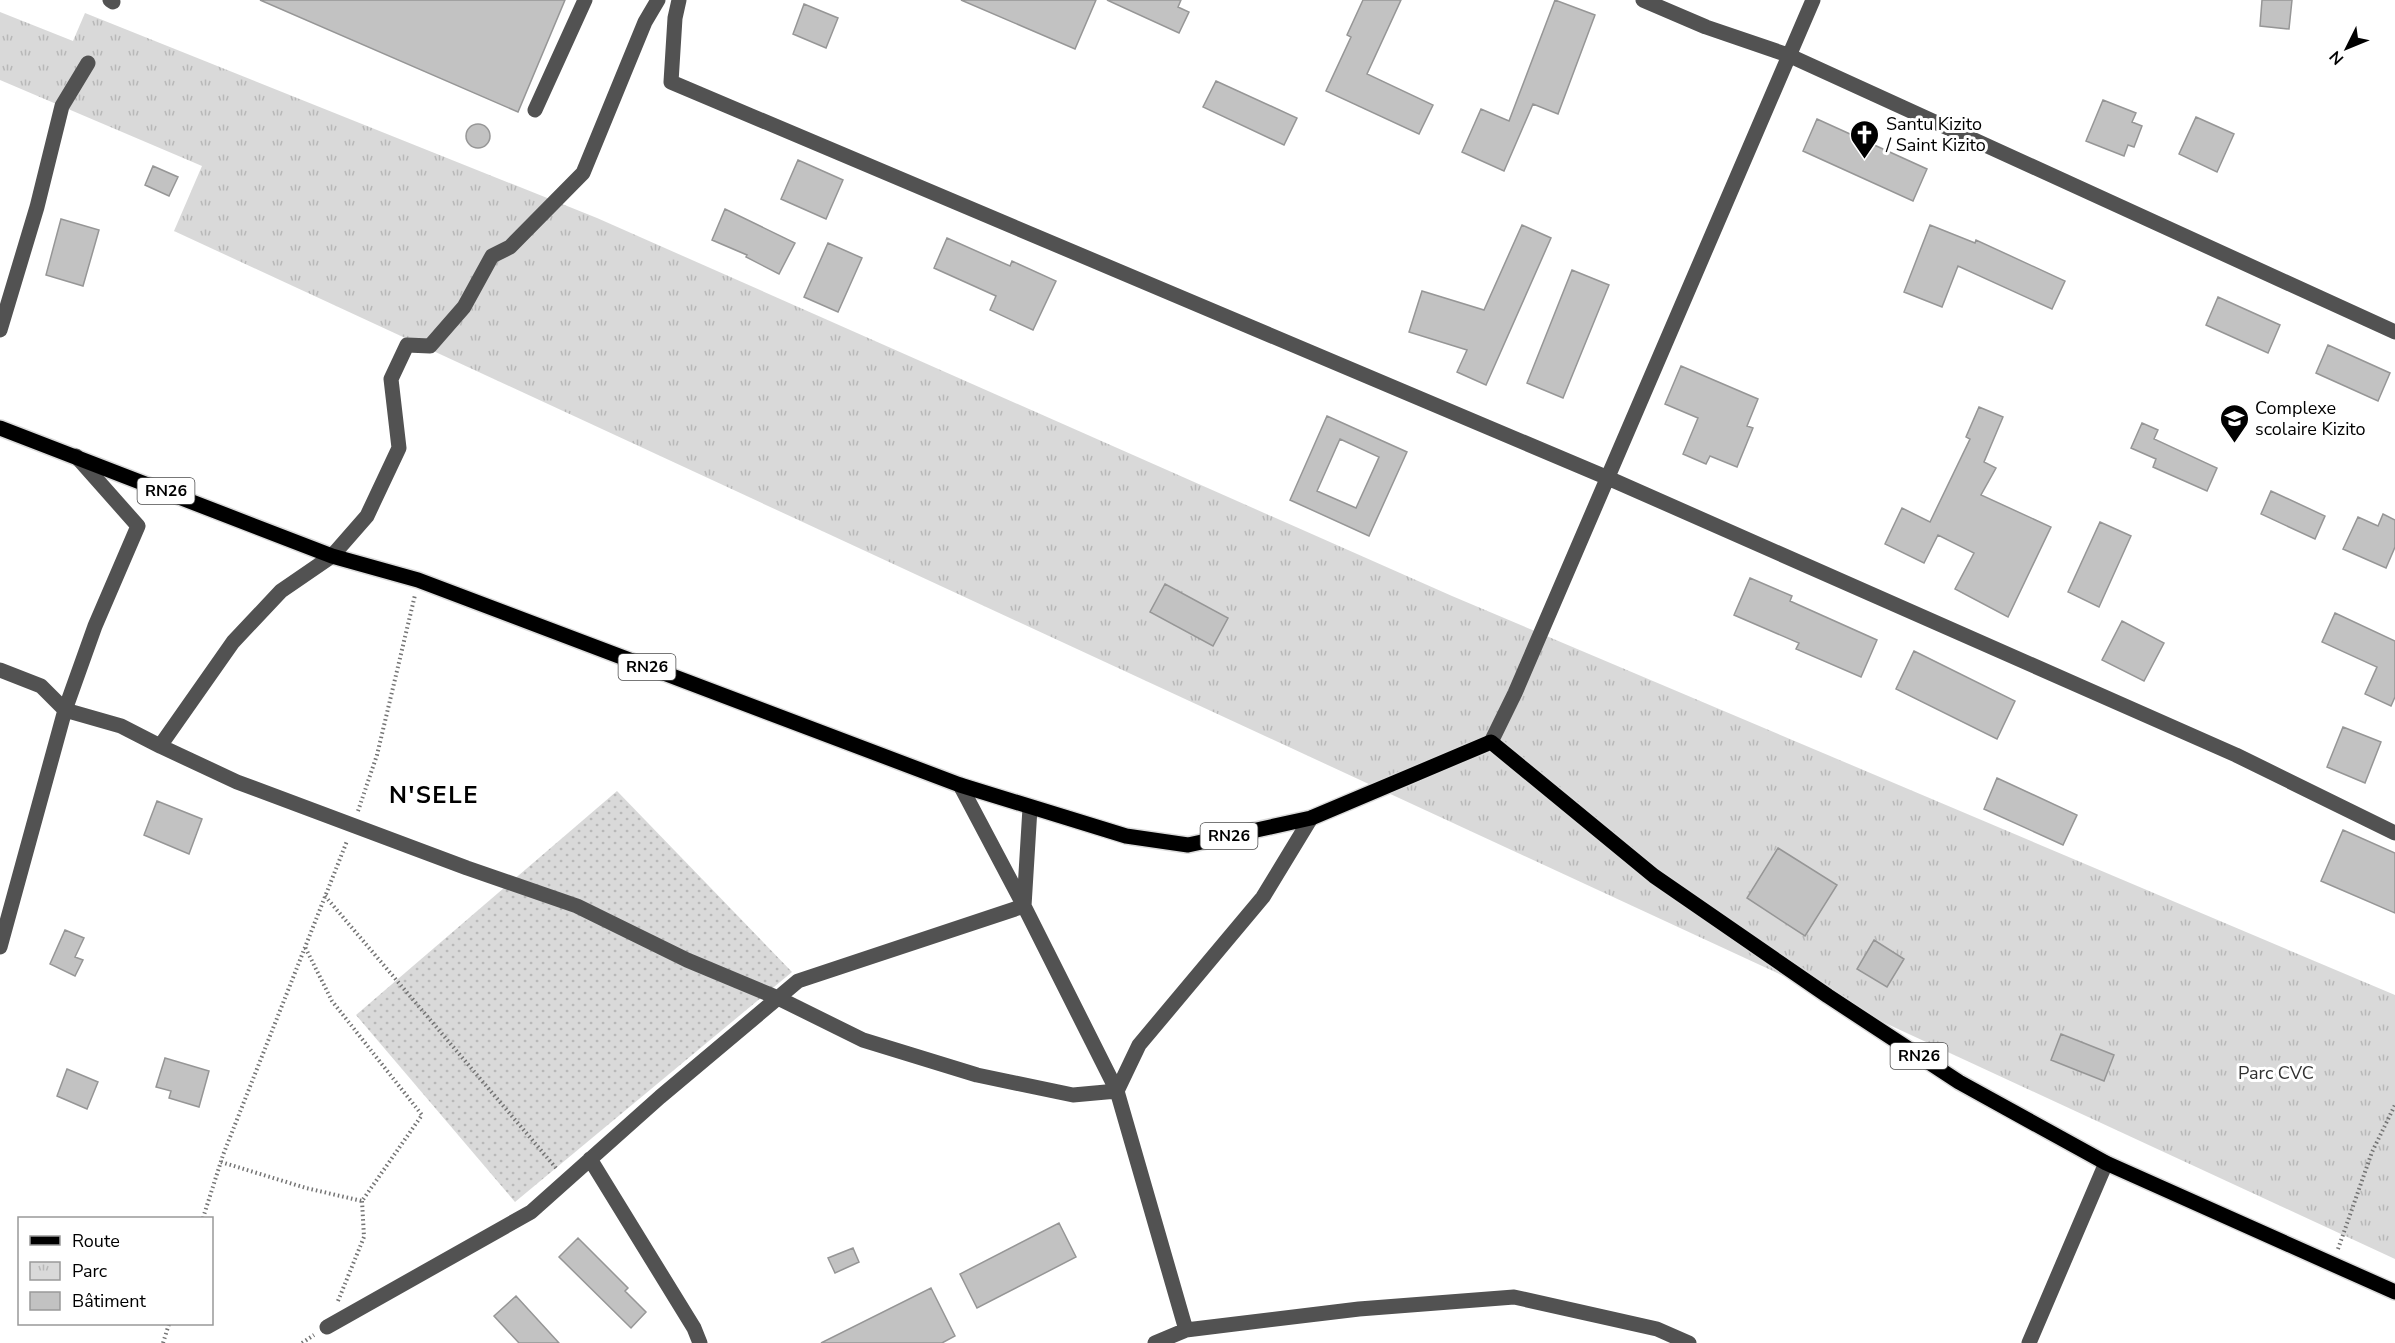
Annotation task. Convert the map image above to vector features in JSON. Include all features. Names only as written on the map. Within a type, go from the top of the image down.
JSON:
[{"type":"main road","name":"RN26","points":[[0,428],[332,556],[418,580],[960,785],[1126,836],[1188,845],[1311,818],[1491,742],[1654,876],[1818,990],[1959,1082],[2106,1163],[2395,1292]]},
{"type":"street","points":[[535,110],[585,0]]},
{"type":"street","points":[[160,746],[233,642],[281,591],[332,556],[367,516],[399,448],[391,379],[407,345],[430,346],[464,307],[492,256],[510,247],[583,173],[645,22],[658,0]]},
{"type":"street","points":[[679,0],[675,18],[671,82],[1608,478],[2236,755],[2395,832]]},
{"type":"street","points":[[1643,0],[1706,27],[1788,55],[2395,332]]},
{"type":"street","points":[[1491,742],[1520,683],[1788,55],[1814,0]]},
{"type":"street","points":[[0,330],[37,207],[62,106],[88,63]]},
{"type":"street","points":[[0,947],[65,710],[95,626],[138,526],[76,456]]},
{"type":"street","points":[[0,670],[42,686],[65,710],[121,726],[237,782],[467,868],[577,906],[687,960],[778,998],[863,1040],[977,1075],[1073,1095],[1117,1091]]},
{"type":"street","points":[[960,785],[1117,1091],[1186,1330]]},
{"type":"street","points":[[1024,906],[1030,808]]},
{"type":"street","points":[[1117,1091],[1139,1045],[1263,897],[1311,818]]},
{"type":"street","points":[[327,1327],[531,1212],[798,981],[1024,906]]},
{"type":"street","points":[[590,1159],[694,1328],[700,1343]]},
{"type":"street","points":[[2029,1343],[2106,1163]]},
{"type":"street","points":[[1155,1343],[1186,1330],[1359,1309],[1514,1297],[1657,1329],[1689,1343]]},
{"type":"path","points":[[203,1217],[221,1162],[353,824],[377,755],[418,580]]},
{"type":"path","points":[[325,896],[566,1180]]},
{"type":"path","points":[[305,947],[332,1001],[422,1115],[362,1201],[363,1237],[327,1327]]},
{"type":"path","points":[[2332,1264],[2372,1152],[2395,1105]]},
{"type":"path","points":[[221,1162],[306,1188],[362,1201]]},
{"type":"path","points":[[163,1343],[168,1325]]},
{"type":"green space","name":"Parc CVC","points":[[0,12],[73,41],[85,13],[597,218],[1452,596],[2395,995],[2395,1259],[174,231],[202,166],[0,80]]},
{"type":"green space","points":[[617,791],[792,972],[515,1202],[356,1015]]},
{"type":"building","points":[[260,0],[565,0],[518,112]]},
{"type":"building","points":[[961,0],[1096,0],[1075,49]]},
{"type":"building","points":[[1107,0],[1181,0],[1178,7],[1189,12],[1179,33]]},
{"type":"building","points":[[1363,0],[1401,0],[1367,74],[1433,105],[1419,134],[1326,91],[1351,37],[1347,35]]},
{"type":"building","points":[[1555,0],[1595,15],[1558,114],[1533,104],[1504,171],[1462,152],[1481,109],[1509,121]]},
{"type":"building","points":[[2262,0],[2292,0],[2289,29],[2260,26]]},
{"type":"building","points":[[804,4],[838,18],[826,48],[793,34]]},
{"type":"building","points":[[1216,81],[1297,118],[1284,145],[1203,107]]},
{"type":"building","points":[[2103,100],[2136,113],[2132,122],[2142,126],[2134,147],[2128,145],[2124,156],[2086,141]]},
{"type":"building","points":[[2196,117],[2234,134],[2217,172],[2179,154]]},
{"type":"building","name":"Santu Kizito / Saint Kizito","points":[[1817,119],[1927,169],[1913,201],[1803,151]]},
{"type":"building","points":[[478,124],[487,127],[490,136],[487,145],[478,148],[469,145],[466,136],[469,127]]},
{"type":"building","points":[[798,160],[843,180],[826,219],[781,199]]},
{"type":"building","points":[[153,166],[178,177],[169,196],[145,185]]},
{"type":"building","points":[[725,209],[795,243],[779,274],[746,257],[747,255],[712,240]]},
{"type":"building","points":[[61,219],[99,230],[83,286],[46,275]]},
{"type":"building","points":[[1522,225],[1551,238],[1486,385],[1457,372],[1467,350],[1409,332],[1422,291],[1484,310]]},
{"type":"building","points":[[1930,225],[1975,243],[1976,240],[2065,281],[2052,309],[1958,266],[1942,307],[1904,292]]},
{"type":"building","points":[[947,238],[1010,266],[1012,261],[1056,281],[1033,330],[990,310],[996,296],[934,268]]},
{"type":"building","points":[[828,243],[862,258],[838,312],[804,297]]},
{"type":"building","points":[[1572,270],[1609,285],[1563,398],[1527,383]]},
{"type":"building","points":[[2218,297],[2280,325],[2268,353],[2206,325]]},
{"type":"building","points":[[2328,345],[2390,373],[2378,401],[2316,373]]},
{"type":"building","points":[[1681,366],[1758,399],[1747,426],[1753,428],[1737,467],[1710,456],[1706,464],[1683,454],[1698,418],[1665,404]]},
{"type":"building","points":[[1979,407],[2003,417],[1984,462],[1996,468],[1981,495],[2051,527],[2008,617],[1955,589],[1974,553],[1938,535],[1924,563],[1885,544],[1902,508],[1930,522],[1970,439],[1966,437]]},
{"type":"building","points":[[1327,416],[1407,452],[1369,536],[1290,500]],"holes":[[[1340,439],[1379,457],[1356,508],[1317,491]]]},
{"type":"building","points":[[2142,423],[2158,430],[2154,439],[2217,468],[2207,491],[2153,467],[2156,459],[2131,448]]},
{"type":"building","points":[[2271,491],[2325,516],[2315,539],[2261,514]]},
{"type":"building","points":[[2383,514],[2395,520],[2395,547],[2386,568],[2343,549],[2358,517],[2378,526]]},
{"type":"building","points":[[2100,522],[2131,536],[2099,607],[2068,592]]},
{"type":"building","points":[[1750,578],[1792,596],[1790,601],[1877,640],[1861,677],[1796,649],[1799,643],[1734,615]]},
{"type":"building","points":[[1165,584],[1228,618],[1213,646],[1150,612]]},
{"type":"building","points":[[2335,613],[2395,641],[2395,697],[2391,706],[2365,694],[2377,667],[2322,642]]},
{"type":"building","points":[[2122,621],[2164,643],[2144,681],[2102,660]]},
{"type":"building","points":[[1914,651],[2015,701],[1997,739],[1896,689]]},
{"type":"building","points":[[2343,727],[2381,742],[2365,783],[2327,767]]},
{"type":"building","points":[[1997,778],[2077,815],[2063,845],[1984,809]]},
{"type":"building","points":[[157,801],[202,819],[189,854],[144,835]]},
{"type":"building","points":[[2343,830],[2395,853],[2395,913],[2321,881]]},
{"type":"building","points":[[1778,848],[1837,885],[1805,936],[1747,898]]},
{"type":"building","points":[[65,930],[84,938],[75,957],[83,960],[75,976],[50,964]]},
{"type":"building","points":[[1874,940],[1904,959],[1887,987],[1857,969]]},
{"type":"building","points":[[2061,1034],[2114,1055],[2104,1081],[2051,1060]]},
{"type":"building","points":[[165,1058],[209,1071],[199,1107],[169,1098],[171,1091],[156,1087]]},
{"type":"building","points":[[67,1069],[98,1082],[87,1109],[57,1096]]},
{"type":"building","points":[[1059,1223],[1076,1257],[977,1308],[960,1274]]},
{"type":"building","points":[[578,1238],[628,1288],[625,1291],[646,1312],[631,1328],[559,1257]]},
{"type":"building","points":[[853,1248],[859,1262],[835,1273],[828,1258]]},
{"type":"building","points":[[931,1288],[955,1336],[942,1343],[821,1343]]},
{"type":"building","points":[[516,1296],[559,1343],[519,1343],[494,1316]]},
{"type":"place","name":"Santu Kizito / Saint Kizito","points":[[1865,160]]},
{"type":"place","name":"Complexe scolaire Kizito","points":[[2234,444]]},
{"type":"district","name":"N'SELE","points":[[434,795]]}]
